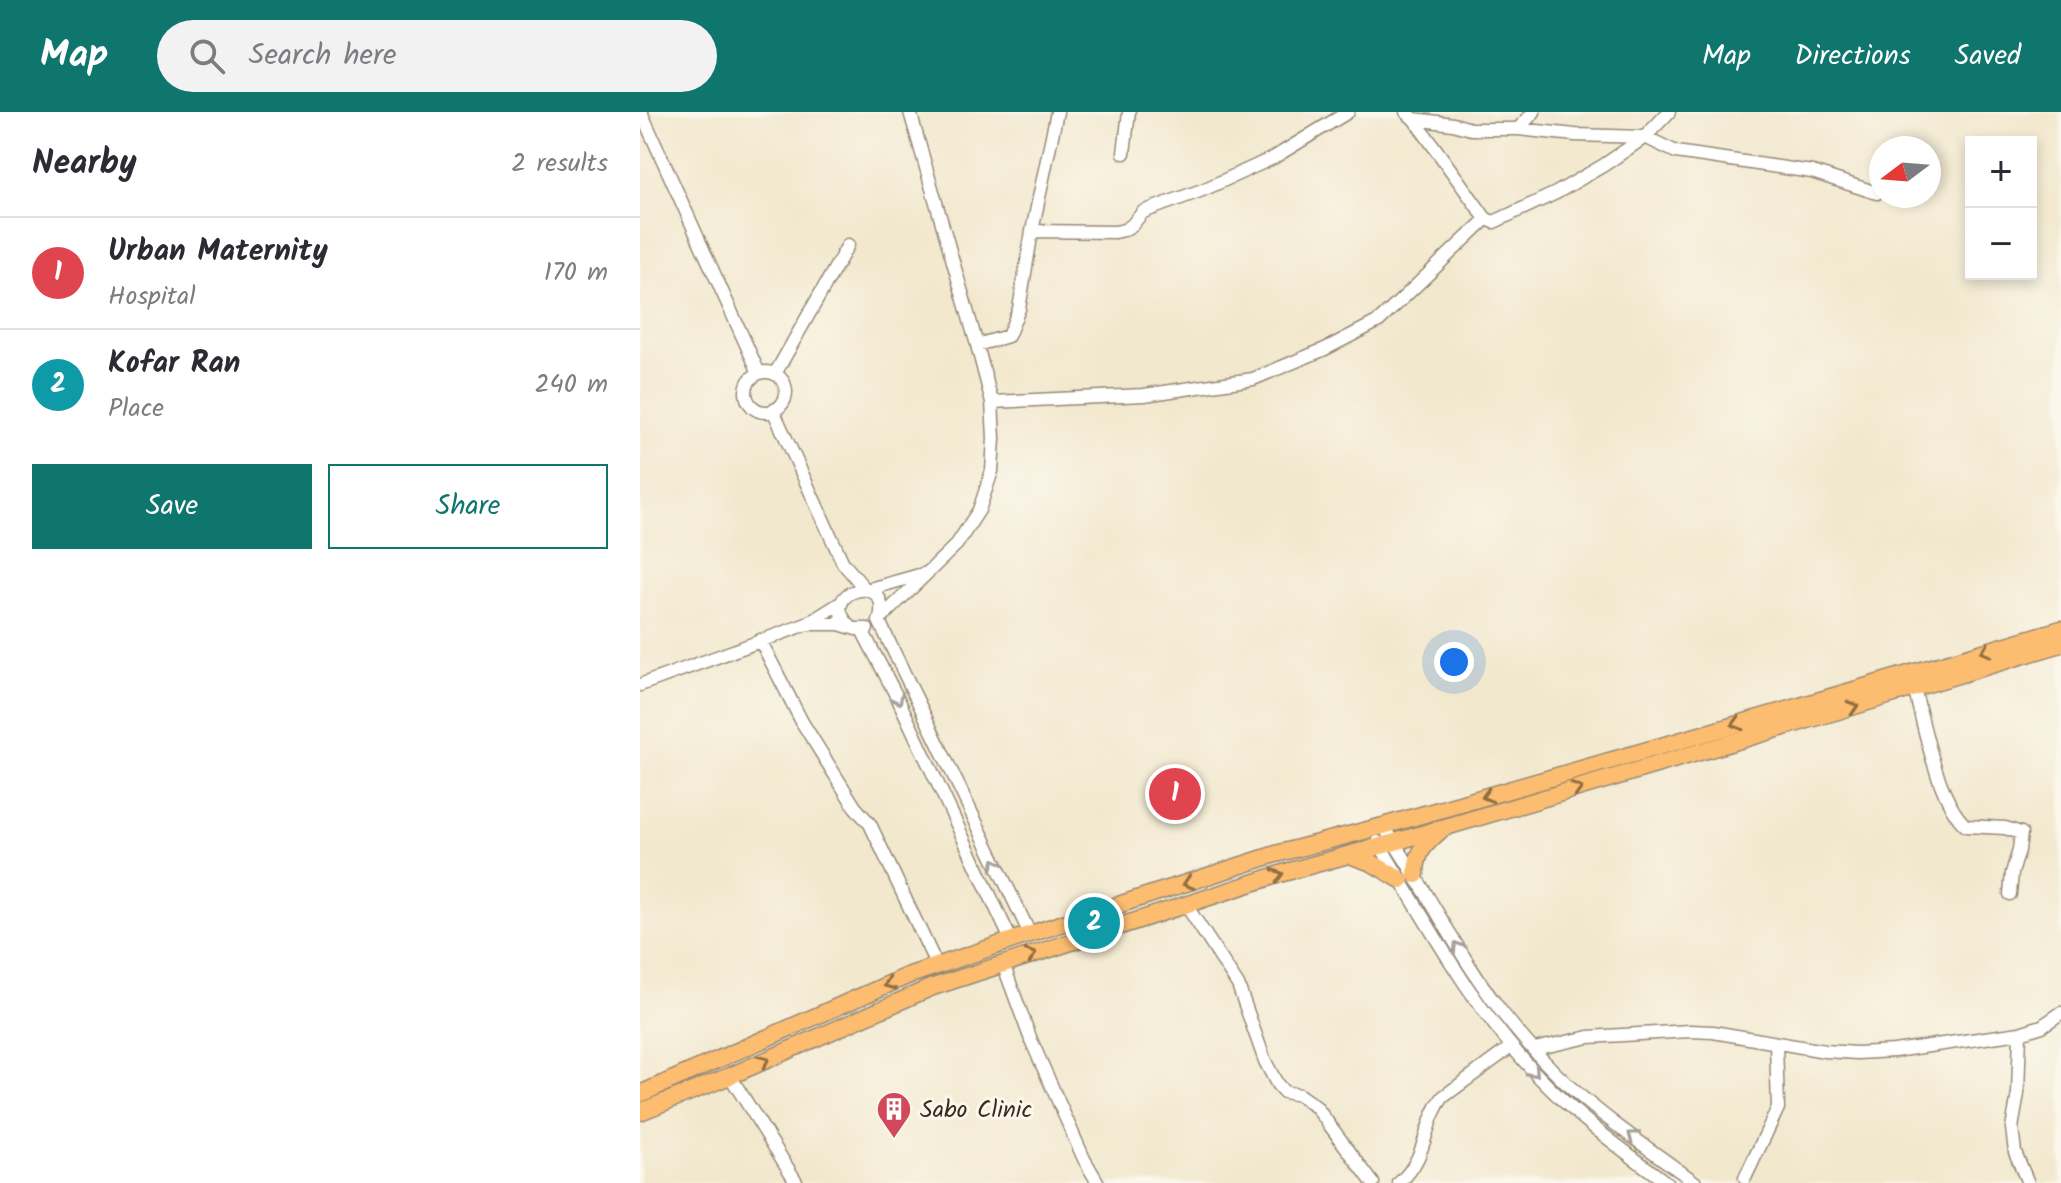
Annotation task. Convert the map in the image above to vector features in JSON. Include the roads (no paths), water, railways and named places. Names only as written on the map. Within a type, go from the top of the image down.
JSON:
[{"type":"main road","points":[[640,1094],[907,976],[1011,940],[1276,854],[1376,828],[2061,629]]},
{"type":"main road","points":[[640,1112],[730,1076],[914,994],[1003,964],[1283,873],[2061,644]]},
{"type":"main road","points":[[1349,855],[1409,877],[1428,841],[1444,828]]},
{"type":"street","points":[[641,112],[759,373]]},
{"type":"street","points":[[807,624],[829,623],[868,629],[879,620],[957,544],[979,510],[992,471],[992,402],[910,112]]},
{"type":"street","points":[[977,345],[1004,339],[1011,333],[1019,309],[1057,112]]},
{"type":"street","points":[[1124,153],[1129,112]]},
{"type":"street","points":[[1032,231],[1124,230],[1143,212],[1205,189],[1273,158],[1348,112]]},
{"type":"street","points":[[1518,129],[1534,112]]},
{"type":"street","points":[[1410,115],[1486,219],[1494,222],[1556,193],[1604,165],[1645,137],[1669,112]]},
{"type":"street","points":[[1410,115],[1471,129],[1645,137],[1676,152],[1812,172],[1869,190]]},
{"type":"street","points":[[992,402],[1144,395],[1253,379],[1325,349],[1379,321],[1486,219]]},
{"type":"street","points":[[775,374],[848,245]]},
{"type":"street","points":[[759,373],[775,374],[784,384],[785,396],[773,410],[759,411],[749,402],[748,382],[759,373]]},
{"type":"street","points":[[773,410],[843,563],[880,601],[882,610],[879,620],[1030,934]]},
{"type":"street","points":[[843,563],[842,616],[856,628],[899,701],[1011,940]]},
{"type":"street","points":[[640,685],[807,624],[851,592],[926,573]]},
{"type":"street","points":[[760,640],[802,722],[855,807],[870,824],[937,966]]},
{"type":"street","points":[[1914,688],[1942,787],[1955,815],[1966,826],[2005,828],[2021,833],[2010,894]]},
{"type":"street","points":[[1376,828],[1504,1015],[1550,1068],[1573,1090],[1696,1183]]},
{"type":"street","points":[[1409,877],[1444,955],[1511,1047],[1588,1124],[1667,1183]]},
{"type":"street","points":[[1186,905],[1238,985],[1265,1061],[1277,1084],[1284,1092],[1299,1095],[1316,1107],[1373,1183]]},
{"type":"street","points":[[1003,964],[1031,1040],[1084,1159],[1098,1183]]},
{"type":"street","points":[[1534,1049],[1589,1037],[1690,1031],[1825,1051],[1894,1051],[2020,1033],[2042,1026],[2061,1013]]},
{"type":"street","points":[[2020,1033],[2018,1094],[2012,1128],[2015,1152],[2028,1183]]},
{"type":"street","points":[[1745,1178],[1778,1108],[1776,1043]]},
{"type":"street","points":[[1399,1183],[1416,1164],[1436,1106],[1443,1097],[1511,1047]]},
{"type":"street","points":[[730,1076],[797,1183]]},
{"type":"place","name":"Urban Maternity","points":[[1175,794]]},
{"type":"place","name":"Kofar Ran","points":[[1094,923]]},
{"type":"place","name":"Sabo Clinic","points":[[894,1140]]}]
